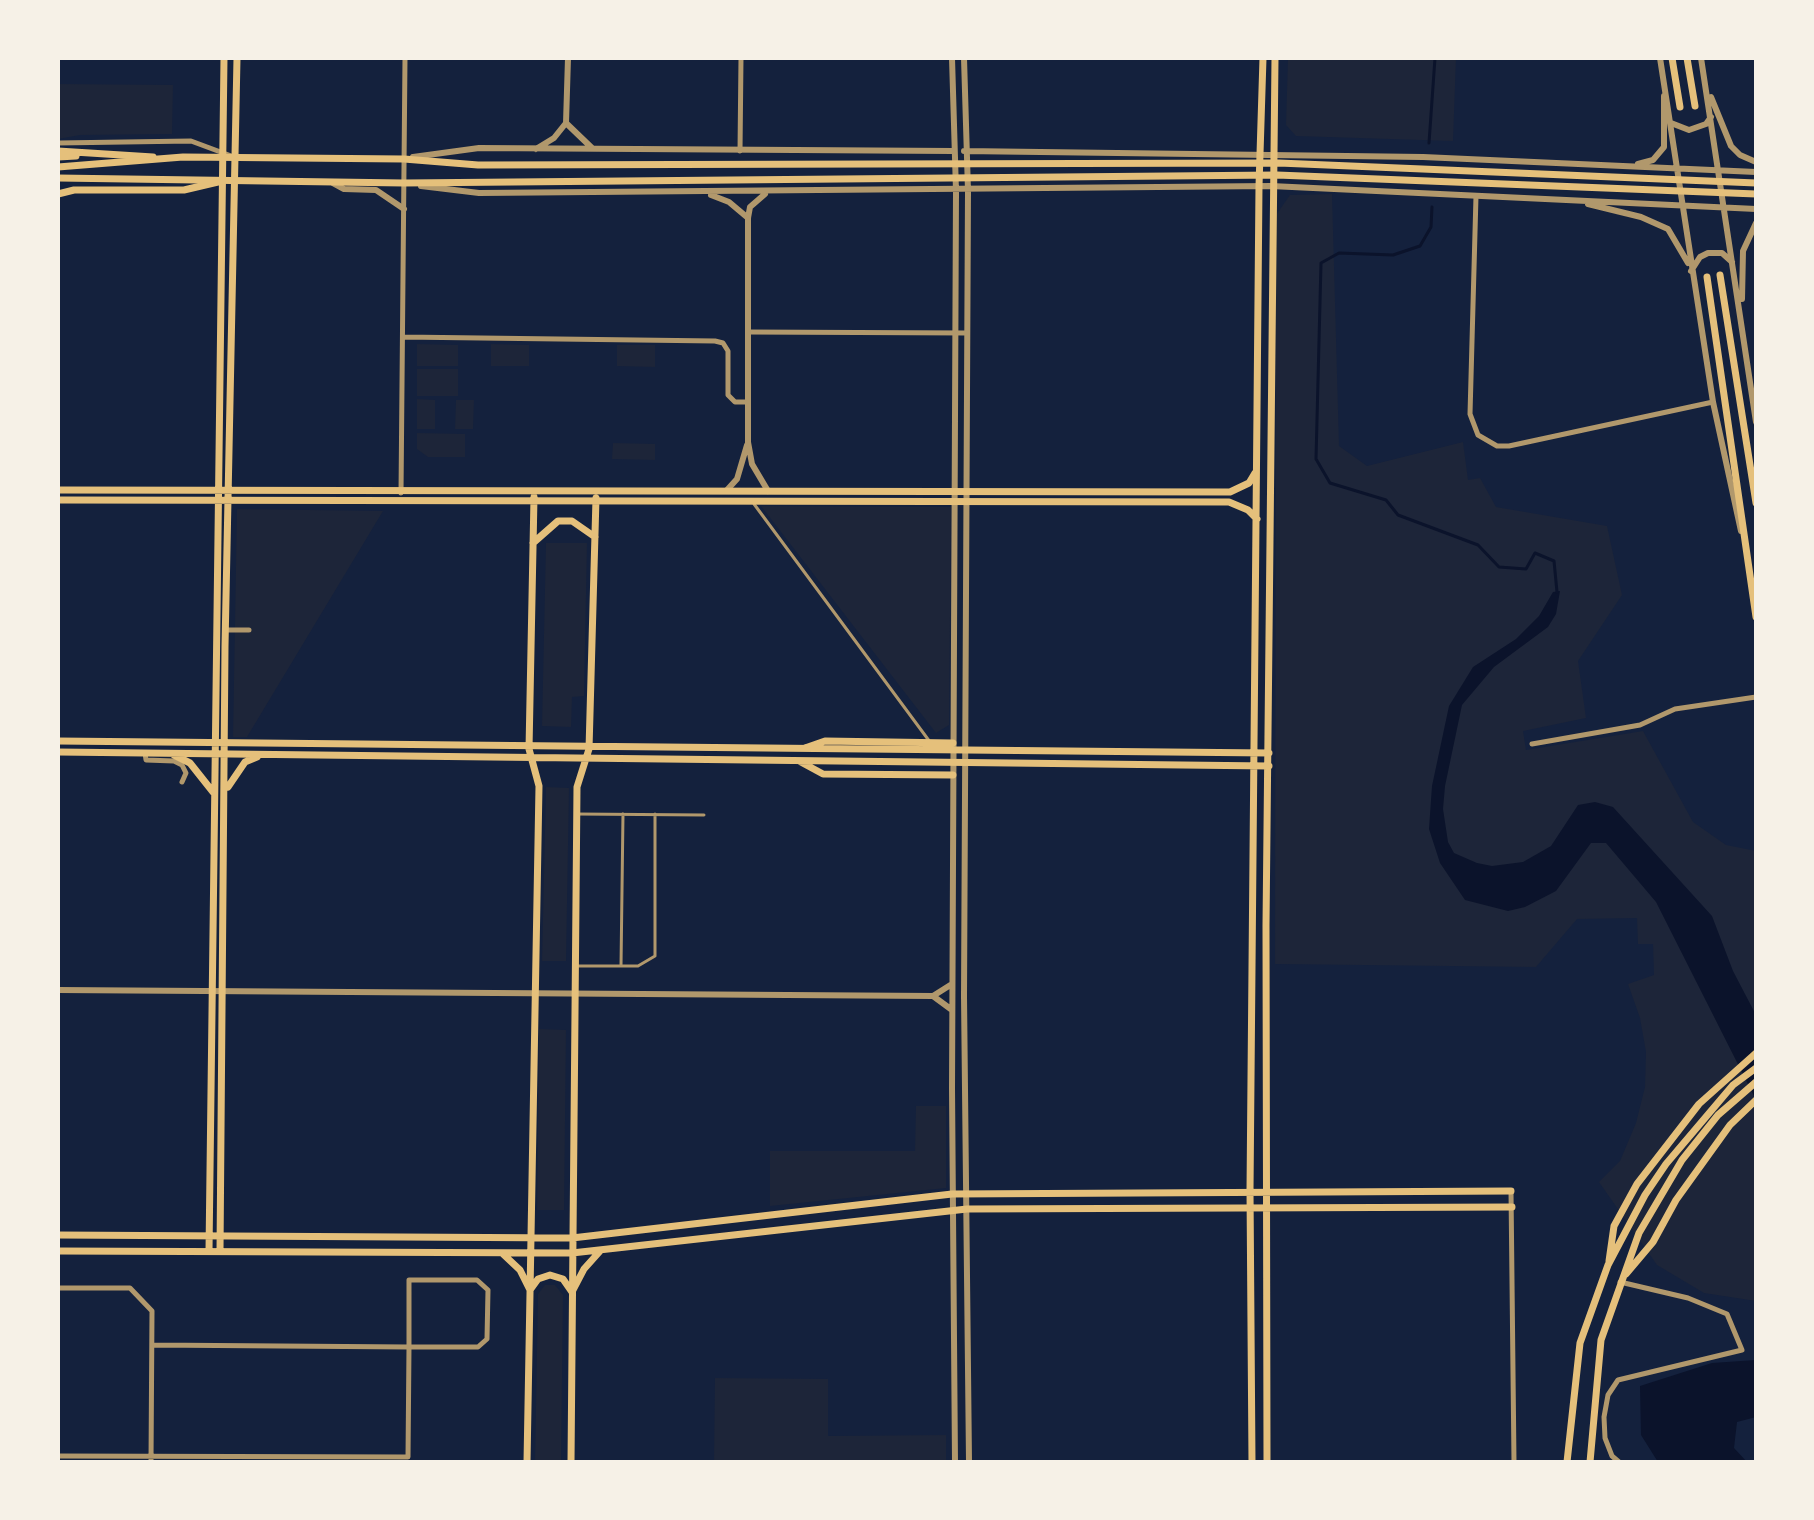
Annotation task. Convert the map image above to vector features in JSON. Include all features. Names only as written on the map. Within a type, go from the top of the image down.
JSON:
[{"type":"main road","points":[[209,1251],[224,58]]},
{"type":"main road","points":[[220,1251],[225,630],[237,58]]},
{"type":"main road","points":[[1252,1462],[1250,1190],[1259,186],[1263,58]]},
{"type":"main road","points":[[1267,1462],[1264,1190],[1271,186],[1275,58]]},
{"type":"main road","points":[[1672,58],[1680,107]]},
{"type":"main road","points":[[1687,58],[1695,106]]},
{"type":"main road","points":[[58,154],[183,157]]},
{"type":"main road","points":[[58,167],[222,154],[235,158],[404,159],[478,165],[1279,163],[1756,183]]},
{"type":"main road","points":[[58,178],[404,183],[1277,175],[1756,194]]},
{"type":"main road","points":[[58,192],[184,190],[222,181]]},
{"type":"main road","points":[[1720,275],[1756,503]]},
{"type":"main road","points":[[1707,277],[1756,617]]},
{"type":"main road","points":[[58,490],[1230,492],[1249,483],[1256,471]]},
{"type":"main road","points":[[527,1462],[539,786],[529,749],[534,491]]},
{"type":"main road","points":[[571,1462],[576,814],[577,787],[589,749],[596,491]]},
{"type":"main road","points":[[58,500],[1229,502],[1248,510],[1257,519]]},
{"type":"main road","points":[[533,543],[558,521],[572,521],[595,537]]},
{"type":"main road","points":[[58,741],[797,751],[953,747]]},
{"type":"main road","points":[[797,751],[825,741],[930,742],[966,752],[1269,753]]},
{"type":"main road","points":[[58,752],[1269,766]]},
{"type":"main road","points":[[172,754],[190,763],[214,794]]},
{"type":"main road","points":[[226,793],[245,762],[262,755]]},
{"type":"main road","points":[[797,760],[823,774],[953,775]]},
{"type":"main road","points":[[1608,1265],[1614,1226],[1637,1184],[1699,1104],[1756,1053]]},
{"type":"main road","points":[[1590,1462],[1601,1340],[1619,1282],[1639,1233],[1682,1160],[1733,1085],[1756,1068]]},
{"type":"main road","points":[[1567,1462],[1580,1343],[1608,1265],[1645,1195],[1714,1113],[1756,1082]]},
{"type":"main road","points":[[1619,1282],[1653,1242],[1676,1200],[1730,1125],[1756,1100]]},
{"type":"main road","points":[[58,1235],[572,1238],[967,1193],[1511,1191]]},
{"type":"main road","points":[[58,1251],[572,1253],[967,1209],[1512,1207]]},
{"type":"main road","points":[[572,1292],[584,1269],[601,1250]]},
{"type":"main road","points":[[501,1253],[512,1259],[530,1290]]},
{"type":"main road","points":[[530,1290],[538,1279],[550,1275],[563,1279],[572,1292]]},
{"type":"street","points":[[401,502],[405,58]]},
{"type":"street","points":[[536,149],[554,138],[566,123],[568,58]]},
{"type":"street","points":[[740,151],[741,58]]},
{"type":"street","points":[[952,58],[952,151],[956,191],[952,984],[955,1462]]},
{"type":"street","points":[[964,58],[968,191],[966,761],[969,1462]]},
{"type":"street","points":[[1660,58],[1713,402],[1747,555]]},
{"type":"street","points":[[1701,58],[1756,422]]},
{"type":"street","points":[[1623,167],[1653,160],[1664,147],[1664,80]]},
{"type":"street","points":[[1706,81],[1731,146],[1740,155],[1756,162]]},
{"type":"street","points":[[1671,123],[1689,130],[1706,124],[1711,117]]},
{"type":"street","points":[[566,123],[578,138],[595,149]]},
{"type":"street","points":[[58,143],[191,141],[222,154]]},
{"type":"street","points":[[404,159],[479,148],[965,151],[1272,154],[1756,172]]},
{"type":"street","points":[[333,183],[344,189],[376,190],[404,209]]},
{"type":"street","points":[[404,183],[479,193],[1271,186],[1756,209]]},
{"type":"street","points":[[766,192],[750,207],[748,218],[748,442],[752,464],[768,491]]},
{"type":"street","points":[[705,193],[729,202],[748,218]]},
{"type":"street","points":[[1476,196],[1470,414],[1478,435],[1497,446],[1509,446],[1713,402]]},
{"type":"street","points":[[1580,202],[1641,217],[1668,229],[1681,247],[1691,271]]},
{"type":"street","points":[[1741,314],[1743,251],[1756,223]]},
{"type":"street","points":[[1691,271],[1700,257],[1708,253],[1722,253],[1734,264]]},
{"type":"street","points":[[748,332],[967,333]]},
{"type":"street","points":[[403,337],[715,341],[723,343],[728,351],[728,395],[735,402],[748,402]]},
{"type":"street","points":[[727,490],[743,464],[748,442]]},
{"type":"street","points":[[743,464],[752,464]]},
{"type":"street","points":[[752,502],[930,742]]},
{"type":"street","points":[[225,630],[249,630]]},
{"type":"street","points":[[1532,744],[1640,725],[1675,709],[1756,697]]},
{"type":"street","points":[[145,753],[146,760],[182,765],[186,773],[182,782]]},
{"type":"street","points":[[576,814],[704,815]]},
{"type":"street","points":[[621,966],[623,814]]},
{"type":"street","points":[[574,966],[638,966],[655,956],[655,814]]},
{"type":"street","points":[[58,990],[933,996],[952,984]]},
{"type":"street","points":[[933,996],[952,1010]]},
{"type":"street","points":[[1511,1191],[1514,1462]]},
{"type":"street","points":[[58,1456],[151,1459],[408,1457],[409,1347],[409,1280],[477,1280],[488,1290],[487,1339],[478,1347],[409,1347],[152,1345]]},
{"type":"street","points":[[1619,1282],[1688,1298],[1727,1314],[1742,1350],[1618,1380],[1608,1395],[1604,1417],[1605,1438],[1612,1456],[1619,1462]]},
{"type":"street","points":[[58,1288],[130,1288],[152,1311],[151,1459]]},
{"type":"shaded area","points":[[1288,58],[1456,58],[1453,141],[1296,136],[1286,125]]},
{"type":"shaded area","points":[[58,84],[173,85],[172,134],[80,135],[58,139]]},
{"type":"shaded area","points":[[1332,194],[1339,446],[1367,466],[1463,442],[1468,480],[1480,478],[1496,507],[1607,526],[1622,595],[1578,661],[1586,718],[1523,731],[1526,750],[1643,731],[1693,822],[1726,845],[1756,851],[1756,1301],[1704,1293],[1657,1265],[1599,1182],[1620,1161],[1636,1123],[1645,1087],[1646,1052],[1640,1018],[1628,984],[1654,975],[1653,944],[1638,944],[1637,918],[1577,919],[1536,967],[1275,964],[1276,215],[1290,195]]},
{"type":"shaded area","points":[[417,344],[458,345],[458,366],[417,366]]},
{"type":"shaded area","points":[[491,344],[529,345],[529,366],[491,366]]},
{"type":"shaded area","points":[[617,345],[655,345],[655,367],[617,366]]},
{"type":"shaded area","points":[[417,369],[458,369],[458,396],[417,396]]},
{"type":"shaded area","points":[[417,399],[435,400],[435,429],[417,429]]},
{"type":"shaded area","points":[[456,400],[474,400],[473,429],[455,429]]},
{"type":"shaded area","points":[[417,433],[465,434],[465,457],[428,457],[417,449]]},
{"type":"shaded area","points":[[613,443],[655,444],[655,460],[612,459]]},
{"type":"shaded area","points":[[761,506],[951,507],[949,725],[936,733]]},
{"type":"shaded area","points":[[237,509],[383,511],[247,737],[233,737]]},
{"type":"shaded area","points":[[546,543],[587,543],[584,696],[572,697],[571,727],[542,726]]},
{"type":"shaded area","points":[[1560,591],[1556,614],[1548,627],[1494,667],[1462,705],[1445,786],[1443,809],[1448,842],[1454,853],[1477,863],[1492,866],[1523,862],[1551,846],[1578,805],[1595,802],[1613,807],[1712,916],[1733,971],[1756,1015],[1756,1100],[1656,902],[1606,843],[1591,843],[1556,891],[1525,907],[1508,911],[1465,900],[1440,863],[1429,829],[1432,786],[1449,706],[1473,667],[1516,639],[1539,616],[1553,592]]},
{"type":"shaded area","points":[[546,787],[569,788],[566,961],[542,961]]},
{"type":"shaded area","points":[[539,1029],[566,1030],[564,1210],[537,1210]]},
{"type":"shaded area","points":[[916,1106],[946,1106],[946,1188],[770,1206],[770,1151],[915,1151]]},
{"type":"shaded area","points":[[545,1285],[555,1285],[563,1295],[561,1462],[535,1462],[538,1294]]},
{"type":"shaded area","points":[[1756,1360],[1756,1417],[1737,1422],[1734,1448],[1747,1462],[1658,1462],[1641,1435],[1640,1386],[1712,1363]]},
{"type":"shaded area","points":[[715,1378],[828,1379],[828,1436],[946,1435],[946,1462],[714,1462]]},
{"type":"waterway","points":[[1429,143],[1435,58]]},
{"type":"waterway","points":[[1432,207],[1431,227],[1420,246],[1393,255],[1339,253],[1321,263],[1316,459],[1330,483],[1386,500],[1398,515],[1478,545],[1499,567],[1526,569],[1535,553],[1554,561],[1557,592]]}]
